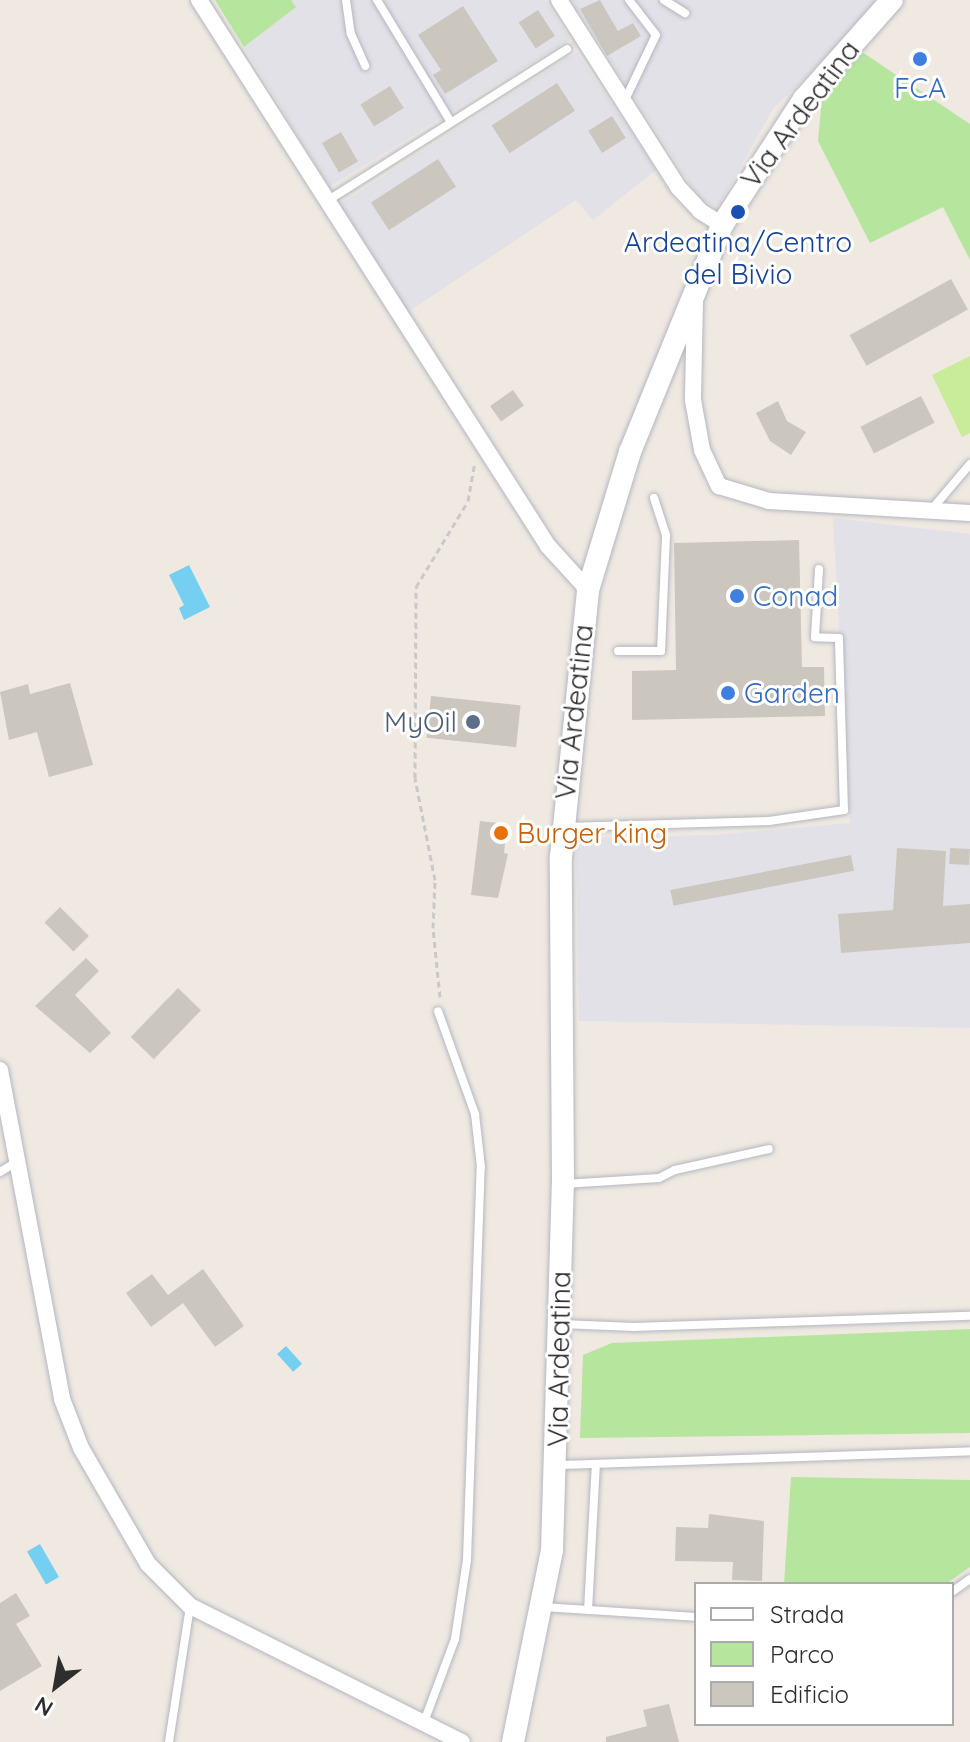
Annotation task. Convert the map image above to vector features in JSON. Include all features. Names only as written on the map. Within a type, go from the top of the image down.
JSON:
[{"type":"main road","name":"Via Ardeatina","points":[[513,1742],[543,1607],[557,1465],[563,1184],[562,827],[588,590],[615,494],[695,283],[722,225],[796,109],[892,0]]},
{"type":"street","points":[[199,0],[548,546],[588,590]]},
{"type":"street","points":[[559,0],[682,194],[722,225]]},
{"type":"street","points":[[695,283],[693,400],[702,450],[719,486],[769,501],[970,513]]},
{"type":"street","points":[[0,1070],[66,1412],[148,1564],[190,1606],[462,1742]]},
{"type":"lane","points":[[346,0],[351,34],[365,66]]},
{"type":"lane","points":[[377,0],[451,122]]},
{"type":"lane","points":[[624,103],[656,35],[629,0]]},
{"type":"lane","points":[[664,0],[685,13]]},
{"type":"lane","points":[[326,201],[567,49]]},
{"type":"lane","points":[[931,511],[970,464]]},
{"type":"lane","points":[[618,651],[661,651],[666,535],[654,498]]},
{"type":"lane","points":[[562,827],[769,821],[844,810],[839,638],[815,637],[819,569]]},
{"type":"lane","points":[[423,1723],[455,1639],[467,1560],[481,1180],[475,1114],[438,1011]]},
{"type":"lane","points":[[563,1184],[659,1178],[769,1149]]},
{"type":"lane","points":[[0,1172],[19,1161]]},
{"type":"lane","points":[[560,1323],[634,1327],[970,1316]]},
{"type":"lane","points":[[557,1465],[970,1451]]},
{"type":"lane","points":[[588,1610],[596,1464]]},
{"type":"lane","points":[[169,1742],[190,1606]]},
{"type":"lane","points":[[543,1607],[694,1617]]},
{"type":"path","points":[[438,1011],[443,985],[433,928],[435,880],[415,778],[416,587],[468,501],[479,440]]},
{"type":"shaded area","points":[[291,0],[545,0],[570,39],[329,187],[244,47],[295,7]]},
{"type":"shaded area","points":[[571,0],[884,0],[773,109],[718,207],[700,199]]},
{"type":"shaded area","points":[[577,52],[656,170],[593,220],[576,200],[408,312],[340,204]]},
{"type":"shaded area","points":[[833,518],[970,534],[970,1028],[579,1021],[576,838],[714,835],[850,823]]},
{"type":"green space","points":[[215,0],[291,0],[296,7],[244,47]]},
{"type":"green space","points":[[862,52],[970,124],[970,260],[943,207],[870,243],[818,141],[822,97]]},
{"type":"green space","points":[[970,356],[970,433],[962,437],[932,375]]},
{"type":"green space","points":[[970,1329],[970,1433],[580,1438],[583,1355],[612,1343]]},
{"type":"green space","points":[[791,1477],[970,1480],[970,1567],[949,1582],[784,1582]]},
{"type":"water","points":[[189,565],[210,607],[184,620],[179,608],[184,605],[169,575]]},
{"type":"water","points":[[286,1346],[302,1364],[293,1372],[277,1354]]},
{"type":"water","points":[[40,1544],[59,1577],[46,1584],[27,1552]]},
{"type":"building","points":[[600,0],[618,31],[633,23],[641,36],[607,56],[580,9]]},
{"type":"building","points":[[463,6],[498,61],[445,94],[433,75],[441,70],[418,35]]},
{"type":"building","points":[[538,10],[555,36],[536,49],[519,23]]},
{"type":"building","points":[[557,83],[575,111],[510,153],[492,125]]},
{"type":"building","points":[[390,86],[404,108],[374,127],[360,105]]},
{"type":"building","points":[[612,116],[626,138],[602,153],[588,131]]},
{"type":"building","points":[[341,132],[358,161],[339,172],[322,143]]},
{"type":"building","points":[[438,159],[456,187],[389,230],[371,203]]},
{"type":"building","points":[[951,279],[968,310],[867,366],[850,335]]},
{"type":"building","points":[[513,390],[524,406],[501,422],[490,406]]},
{"type":"building","points":[[921,396],[935,423],[874,454],[860,427]]},
{"type":"building","points":[[778,401],[787,421],[806,432],[791,455],[770,441],[756,413]]},
{"type":"building","points":[[799,540],[802,667],[824,667],[825,716],[632,720],[632,671],[676,670],[674,543]]},
{"type":"building","points":[[70,683],[93,765],[49,777],[37,732],[9,740],[0,692],[28,684],[30,694]]},
{"type":"building","name":"MyOil","points":[[431,696],[521,705],[516,747],[427,738]]},
{"type":"building","points":[[480,821],[507,824],[504,853],[508,854],[498,898],[471,895]]},
{"type":"building","points":[[897,848],[946,851],[943,906],[970,904],[970,943],[841,953],[838,914],[893,910]]},
{"type":"building","points":[[950,848],[970,849],[969,865],[949,864]]},
{"type":"building","points":[[851,855],[854,871],[673,906],[670,890]]},
{"type":"building","points":[[60,907],[89,936],[73,952],[44,923]]},
{"type":"building","points":[[86,958],[99,971],[75,995],[111,1033],[90,1053],[35,1006]]},
{"type":"building","points":[[178,988],[201,1010],[154,1059],[131,1037]]},
{"type":"building","points":[[203,1269],[244,1326],[215,1347],[183,1303],[151,1327],[126,1293],[152,1274],[168,1295]]},
{"type":"building","points":[[709,1514],[764,1521],[762,1581],[732,1580],[733,1562],[675,1561],[676,1527],[708,1528]]},
{"type":"building","points":[[16,1593],[30,1616],[16,1624],[42,1666],[0,1691],[0,1603]]},
{"type":"building","points":[[669,1704],[679,1742],[606,1742],[606,1737],[647,1726],[643,1710]]},
{"type":"place","name":"FCA","points":[[920,59]]},
{"type":"place","name":"Ardeatina/Centro del Bivio","points":[[738,212]]},
{"type":"place","name":"Conad","points":[[737,596]]},
{"type":"place","name":"Garden","points":[[728,693]]},
{"type":"place","name":"MyOil","points":[[473,722]]},
{"type":"place","name":"Burger king","points":[[501,833]]}]
